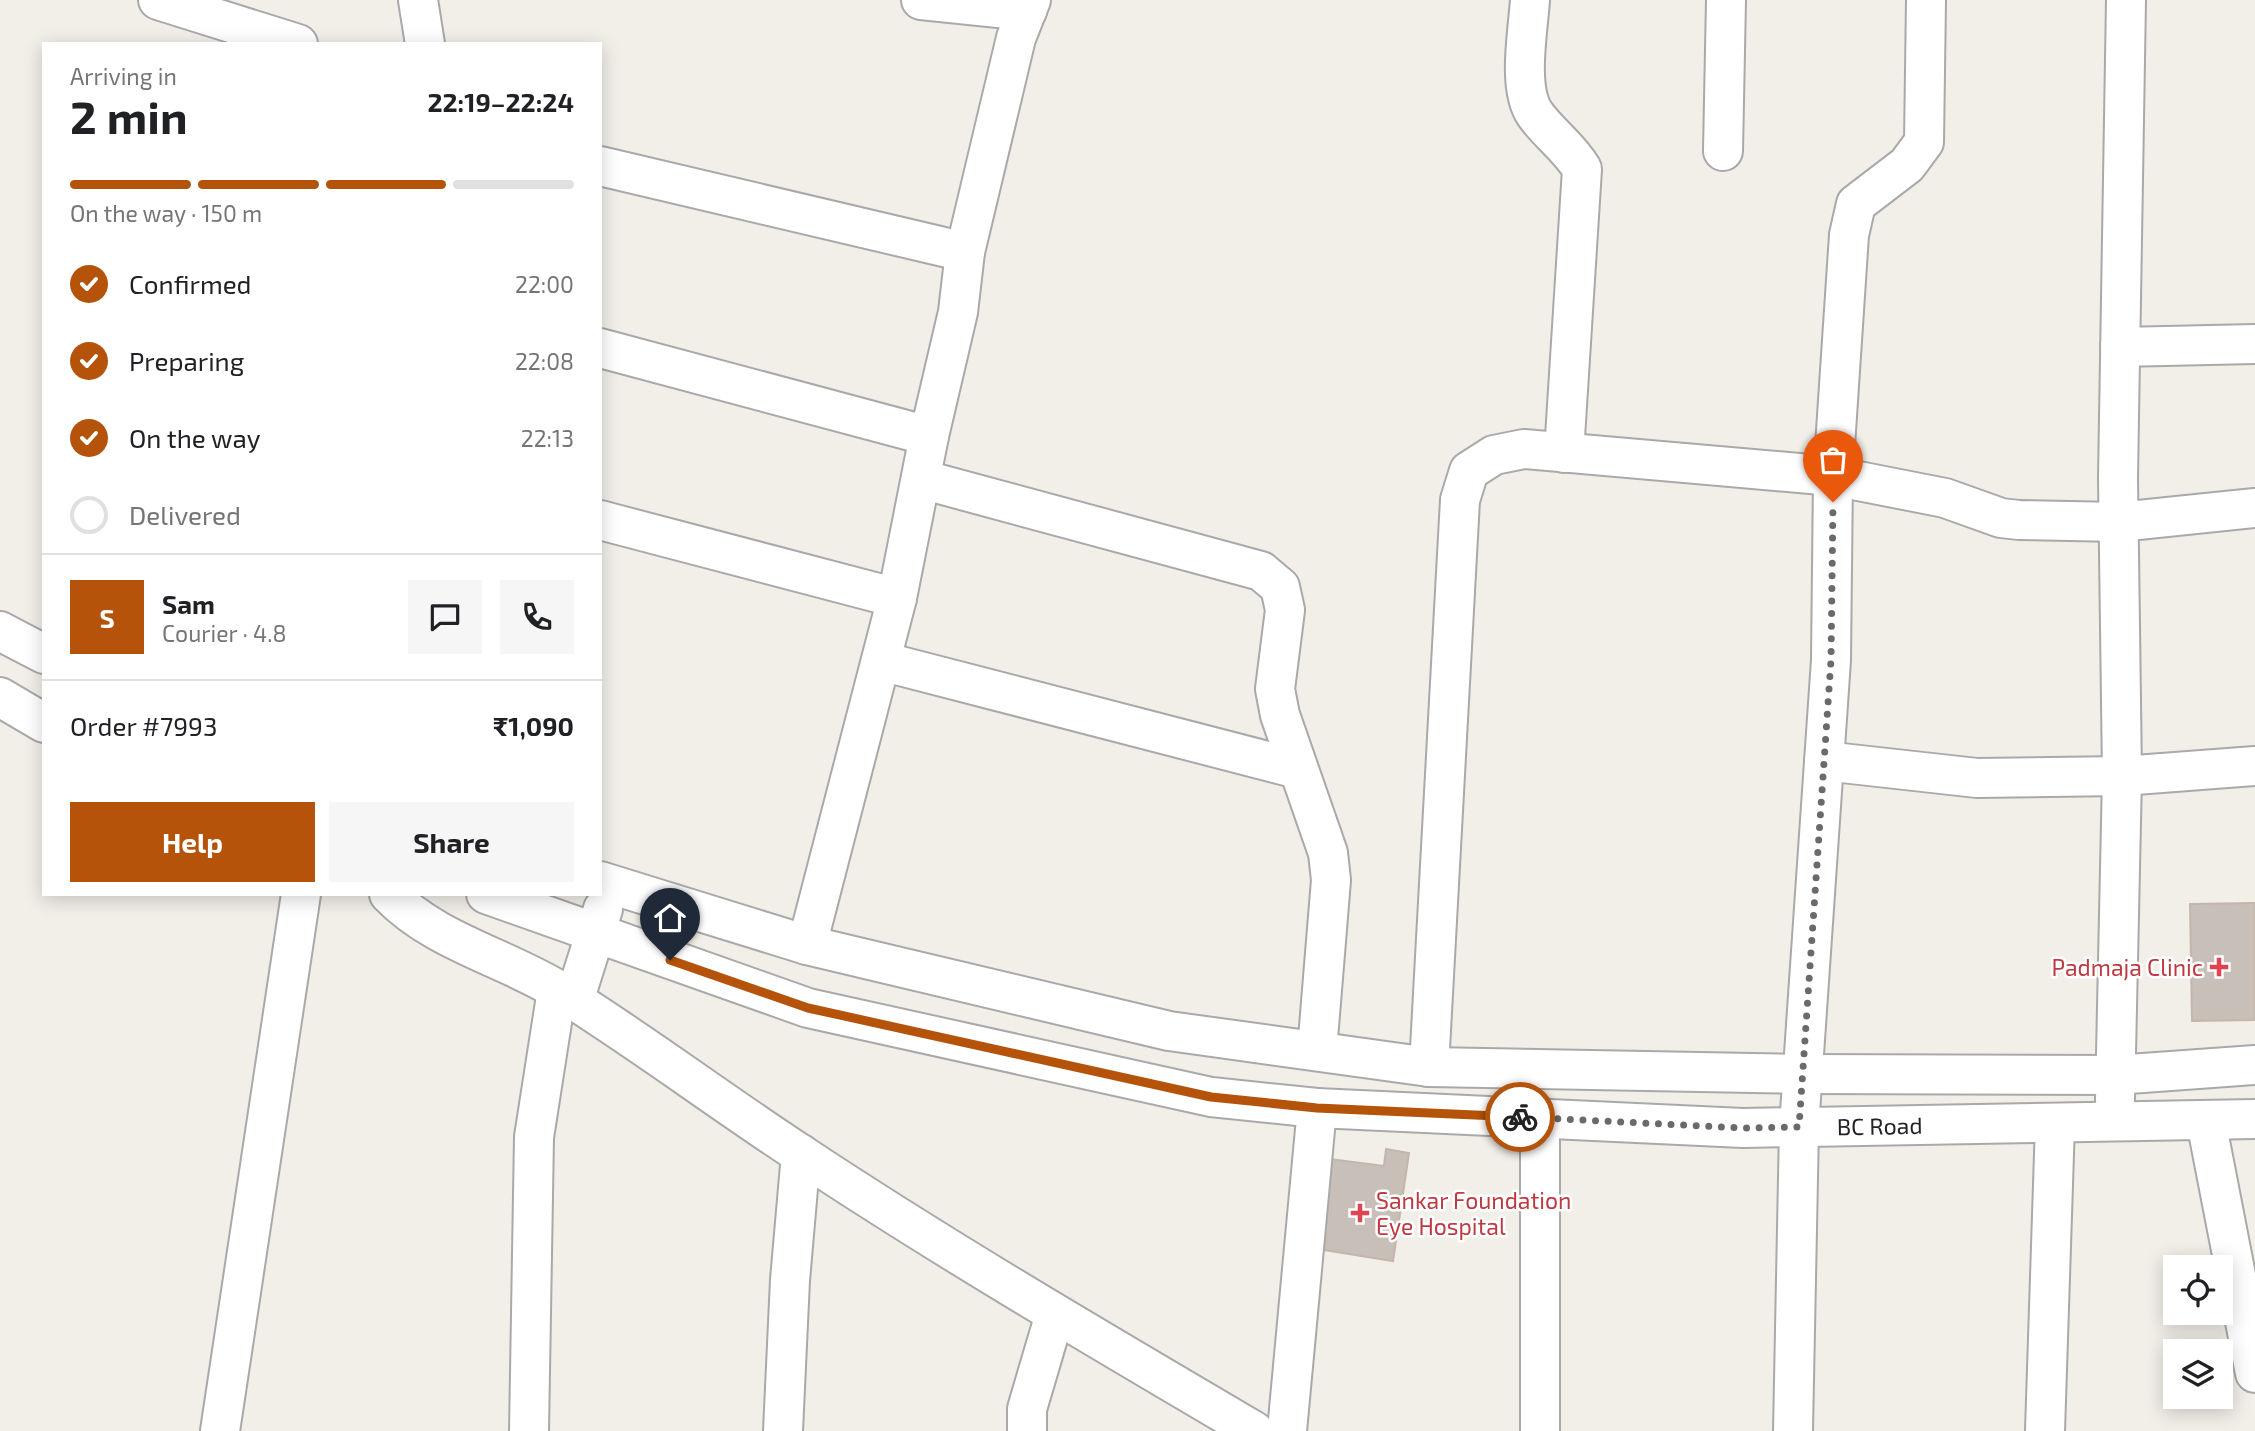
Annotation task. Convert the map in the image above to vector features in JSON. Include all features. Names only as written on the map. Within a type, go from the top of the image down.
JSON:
[{"type":"street","points":[[158,0],[292,42]]},
{"type":"street","points":[[418,0],[425,42]]},
{"type":"street","points":[[807,945],[897,598],[929,436],[958,312],[965,252],[1016,38],[1029,6],[921,0]]},
{"type":"street","points":[[1530,0],[1525,94],[1536,115],[1571,150],[1582,169],[1564,453]]},
{"type":"street","points":[[1723,152],[1726,0]]},
{"type":"street","points":[[1793,1431],[1799,1127],[1831,660],[1833,476],[1849,235],[1856,204],[1907,165],[1924,142],[1926,0]]},
{"type":"street","points":[[2115,1122],[2122,776],[2119,522],[2126,0]]},
{"type":"street","points":[[602,166],[965,252]]},
{"type":"street","points":[[2120,347],[2255,344]]},
{"type":"street","points":[[602,349],[929,436]]},
{"type":"street","points":[[1429,1067],[1461,500],[1469,471],[1494,455],[1524,449],[1833,476],[1945,498],[2001,518],[2119,522],[2255,508]]},
{"type":"street","points":[[920,479],[1261,571],[1280,587],[1285,610],[1275,689],[1280,715],[1328,853],[1331,880],[1317,1051]]},
{"type":"street","points":[[602,521],[897,598]]},
{"type":"street","points":[[0,631],[42,652]]},
{"type":"street","points":[[881,661],[1298,769]]},
{"type":"street","points":[[0,697],[42,722]]},
{"type":"street","points":[[1825,761],[1952,777],[2122,776],[2255,766]]},
{"type":"street","points":[[529,1431],[534,1137],[565,995],[598,934],[605,882],[807,945],[1169,1031],[1429,1067],[1803,1074],[2115,1074],[2255,1065]]},
{"type":"street","points":[[220,1431],[301,896]]},
{"type":"street","points":[[391,896],[403,909],[430,926],[565,995],[801,1154],[1055,1314],[1254,1431]]},
{"type":"street","name":"BC Road","points":[[492,896],[808,1008],[1211,1097],[1317,1108],[1743,1128],[2255,1119]]},
{"type":"street","points":[[1287,1431],[1317,1108]]},
{"type":"street","points":[[1540,1118],[1540,1431]]},
{"type":"street","points":[[2206,1121],[2255,1373]]},
{"type":"street","points":[[2045,1431],[2055,1123]]},
{"type":"street","points":[[783,1431],[790,1280],[801,1154]]},
{"type":"street","points":[[1027,1431],[1027,1409],[1055,1314]]},
{"type":"building","points":[[2255,903],[2255,1020],[2192,1021],[2190,904]]},
{"type":"building","points":[[1386,1149],[1409,1153],[1393,1261],[1317,1249],[1331,1159],[1384,1166]]},
{"type":"way so far","points":[[1520,1117],[1743,1128],[1799,1127],[1831,660],[1833,502]]},
{"type":"place","name":"Padmaja Clinic","points":[[2219,967]]},
{"type":"place","name":"Sankar Foundation Eye Hospital","points":[[1360,1213]]},
{"type":"route","points":[[670,960],[808,1008],[1211,1097],[1317,1108],[1520,1117]]}]
